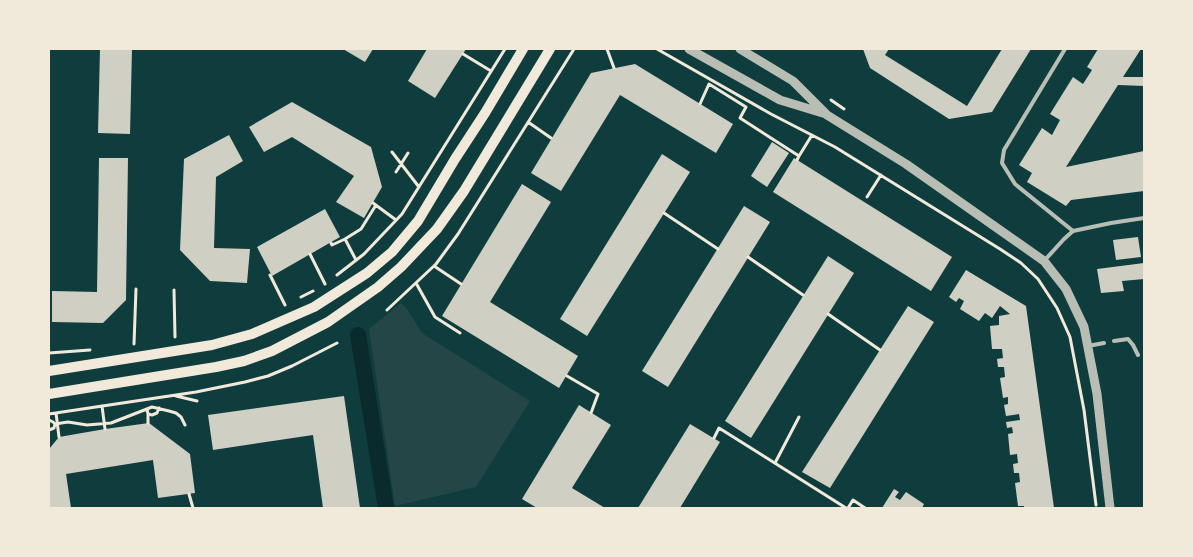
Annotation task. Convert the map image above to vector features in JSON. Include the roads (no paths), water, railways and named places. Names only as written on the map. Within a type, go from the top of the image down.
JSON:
[{"type":"main road","points":[[49,371],[212,345],[252,334],[314,307],[367,273],[392,252],[418,221],[524,49]]},
{"type":"main road","points":[[49,394],[244,361],[272,351],[328,322],[378,287],[402,267],[437,230],[464,191],[550,49]]},
{"type":"street","points":[[689,49],[780,100],[827,115]]},
{"type":"street","points":[[740,49],[793,81],[827,115],[906,164],[1044,261],[1066,289],[1084,327],[1097,394],[1110,508]]},
{"type":"lane","points":[[1066,49],[1004,150],[1002,163],[1015,184],[1073,232]]},
{"type":"lane","points":[[1044,261],[1073,232],[1144,218]]},
{"type":"lane","points":[[1114,341],[1128,339],[1138,355]]},
{"type":"lane","points":[[1088,346],[1104,343]]},
{"type":"waterway","points":[[358,335],[386,508]]}]
